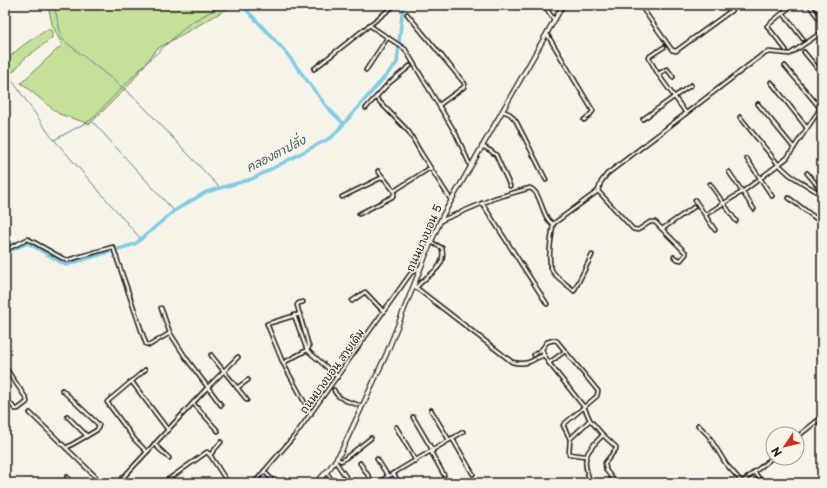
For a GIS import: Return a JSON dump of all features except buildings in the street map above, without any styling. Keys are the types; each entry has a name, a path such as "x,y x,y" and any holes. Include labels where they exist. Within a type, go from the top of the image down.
{"main road":[{"name":"ถนนบางบอน 5","path":"316,483 336,460 362,406 415,287 421,267 444,213 470,165 563,5"}],"street":[{"path":"314,69 395,5"},
{"path":"544,5 555,20"},
{"path":"640,5 666,46 676,51 680,50 739,5"},
{"path":"782,5 786,10"},
{"path":"786,50 767,26 792,5"},
{"path":"809,5 822,23"},
{"path":"783,13 803,39"},
{"path":"407,14 465,84 464,87 439,105"},
{"path":"369,25 405,49 456,134 470,165"},
{"path":"592,255 574,291 555,274 550,266 549,257 553,224 597,192 601,182 607,174 765,53 790,54 822,32"},
{"path":"547,33 593,111 584,120"},
{"path":"366,70 388,37"},
{"path":"666,46 649,58 658,74 686,113"},
{"path":"804,52 822,74"},
{"path":"366,108 388,84 410,66"},
{"path":"705,215 742,192 787,158 821,107 785,66"},
{"path":"658,74 667,69 673,77"},
{"path":"770,82 807,128"},
{"path":"643,119 691,85"},
{"path":"376,98 410,132 430,168 451,200"},
{"path":"758,104 794,148"},
{"path":"502,110 510,114 516,121 546,180"},
{"path":"740,117 778,164 790,176 822,195"},
{"path":"481,146 496,155 510,186"},
{"path":"822,155 820,156 822,158"},
{"path":"747,159 772,196"},
{"path":"360,214 392,197 394,195 394,191 430,168"},
{"path":"378,171 394,191"},
{"path":"729,172 754,209"},
{"path":"807,173 822,191"},
{"path":"342,197 383,177"},
{"path":"710,184 736,221"},
{"path":"440,221 503,195 533,189 549,221 553,224"},
{"path":"597,192 633,229 638,230 653,221 686,253 681,260 674,257"},
{"path":"789,198 822,223"},
{"path":"695,200 715,230"},
{"path":"482,203 548,304"},
{"path":"662,229 694,207"},
{"path":"5,250 28,239 68,260 114,250 146,344 150,345 170,333"},
{"path":"431,242 442,248 443,257 435,271 415,287 512,362 521,364 528,362 535,357 542,349 543,345 547,342 554,340 557,341 598,391 597,396 563,425 570,439 569,454 585,456"},
{"name":"ถนนบางบอน สายเดิม","path":"254,483 296,434 411,273 421,267"},
{"path":"352,302 365,292 384,312"},
{"path":"283,363 307,350 309,344 297,305 303,302"},
{"path":"160,308 170,333 186,358 221,405"},
{"path":"300,314 267,324 283,363 310,414"},
{"path":"294,315 307,350 338,377"},
{"path":"542,349 549,363 584,407 590,420 616,447 605,463 606,470 614,483"},
{"path":"549,363 565,351"},
{"path":"211,355 246,400"},
{"path":"535,357 544,355"},
{"path":"118,483 208,386 238,357"},
{"path":"5,367 26,398 27,402 18,409 14,410 5,397"},
{"path":"145,370 106,402 135,440 147,452"},
{"path":"237,388 248,380"},
{"path":"132,382 168,430"},
{"path":"62,390 99,425 97,430 66,448"},
{"path":"334,390 339,397 362,406"},
{"path":"193,403 207,420 211,421 218,431"},
{"path":"431,410 449,440"},
{"path":"30,413 98,479 98,483"},
{"path":"67,416 86,436"},
{"path":"413,417 444,475"},
{"path":"805,431 822,417"},
{"path":"570,439 590,420"},
{"path":"698,425 708,435 726,464 742,482 765,463"},
{"path":"396,427 416,460"},
{"path":"377,483 463,432"},
{"path":"591,483 586,470 585,456 603,434"},
{"path":"336,460 342,461 371,438"},
{"path":"452,438 473,474"},
{"path":"210,455 221,442"},
{"path":"154,444 169,458"},
{"path":"163,483 206,453 209,453 228,483"},
{"path":"378,458 388,476"},
{"path":"336,460 350,483"},
{"path":"360,463 373,483"},
{"path":"264,471 275,483"},
{"path":"326,472 334,483"},
{"path":"754,472 763,483"},
{"path":"393,473 399,483"},
{"path":"67,477 73,483"}],"green space":[{"path":"48,5 232,6 157,49 129,85 90,124 59,114 21,83 62,45 52,24"},
{"path":"48,29 52,31 52,38 24,59 13,72 7,69 7,63 13,54"}],"waterway":[{"path":"54,5 62,39 141,104 220,188"},
{"path":"54,140 91,120 143,66 190,23 223,5"},
{"path":"242,5 284,50 327,107 344,124"},
{"name":"คลองตาปลั่ง","path":"5,253 28,243 66,265 135,244 174,211 206,192 252,179 332,137 397,63 403,5"},
{"path":"5,70 50,135 141,239"},
{"path":"92,121 174,211"}]}
